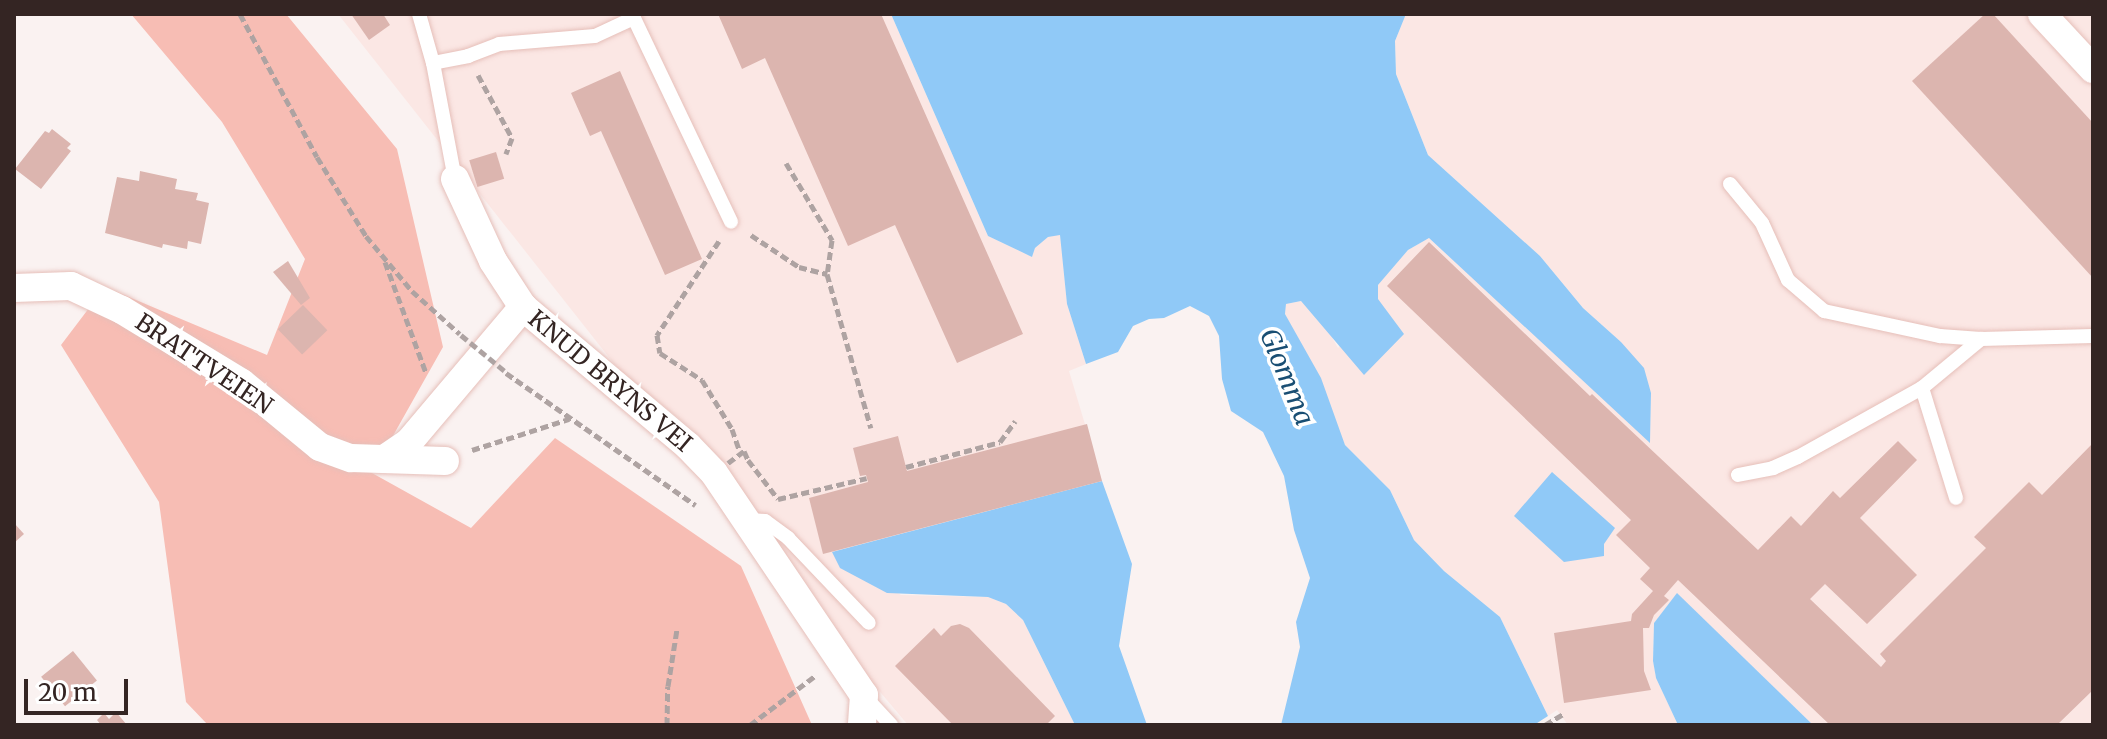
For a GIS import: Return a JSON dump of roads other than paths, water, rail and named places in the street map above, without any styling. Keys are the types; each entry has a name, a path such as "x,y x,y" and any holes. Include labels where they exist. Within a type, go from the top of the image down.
{"street":[{"path":"2042,14 2093,69"},
{"name":"KNUD BRYNS VEI","path":"455,179 493,261 523,307 688,446 714,473 748,520 767,555 838,661 864,695"},
{"name":"BRATTVEIEN","path":"14,288 71,286 122,310 242,383 320,447 351,458 445,461"},
{"path":"387,457 409,442 523,307"},
{"path":"862,725 864,695"}],"lane":[{"name":"KNUD BRYNS VEI","path":"419,14 433,63 455,179"},
{"path":"433,63 468,56 499,44 595,36 633,16 731,222"},
{"path":"1730,184 1762,223 1788,280 1811,304 1836,314 1940,336 1981,339 2093,336"},
{"path":"1738,475 1773,468 1798,457 1922,388 1981,339"},
{"path":"1922,388 1956,498"},
{"path":"748,520 765,521 788,538 869,623"},
{"path":"864,695 891,725"}],"water":[{"name":"Glomma","path":"891,14 1406,14 1395,41 1396,74 1428,155 1540,256 1583,308 1621,342 1644,368 1651,393 1650,443 1429,238 1408,250 1378,285 1378,299 1404,334 1364,375 1301,301 1286,304 1285,314 1321,378 1345,445 1390,490 1414,540 1444,571 1500,617 1548,716 1534,725 1281,725 1300,647 1296,622 1310,578 1294,530 1284,476 1263,432 1231,411 1222,379 1219,336 1209,316 1190,306 1164,318 1149,319 1133,326 1118,352 1086,364 1067,304 1060,235 1048,237 1035,248 1032,257 988,236"},
{"path":"1552,472 1615,528 1604,544 1604,556 1564,562 1514,516"},
{"path":"1102,481 1132,564 1119,646 1147,725 1075,725 1023,620 1006,604 988,597 887,593 840,568 832,552"},
{"path":"1677,593 1813,725 1678,725 1656,678 1653,661 1654,623"}]}
